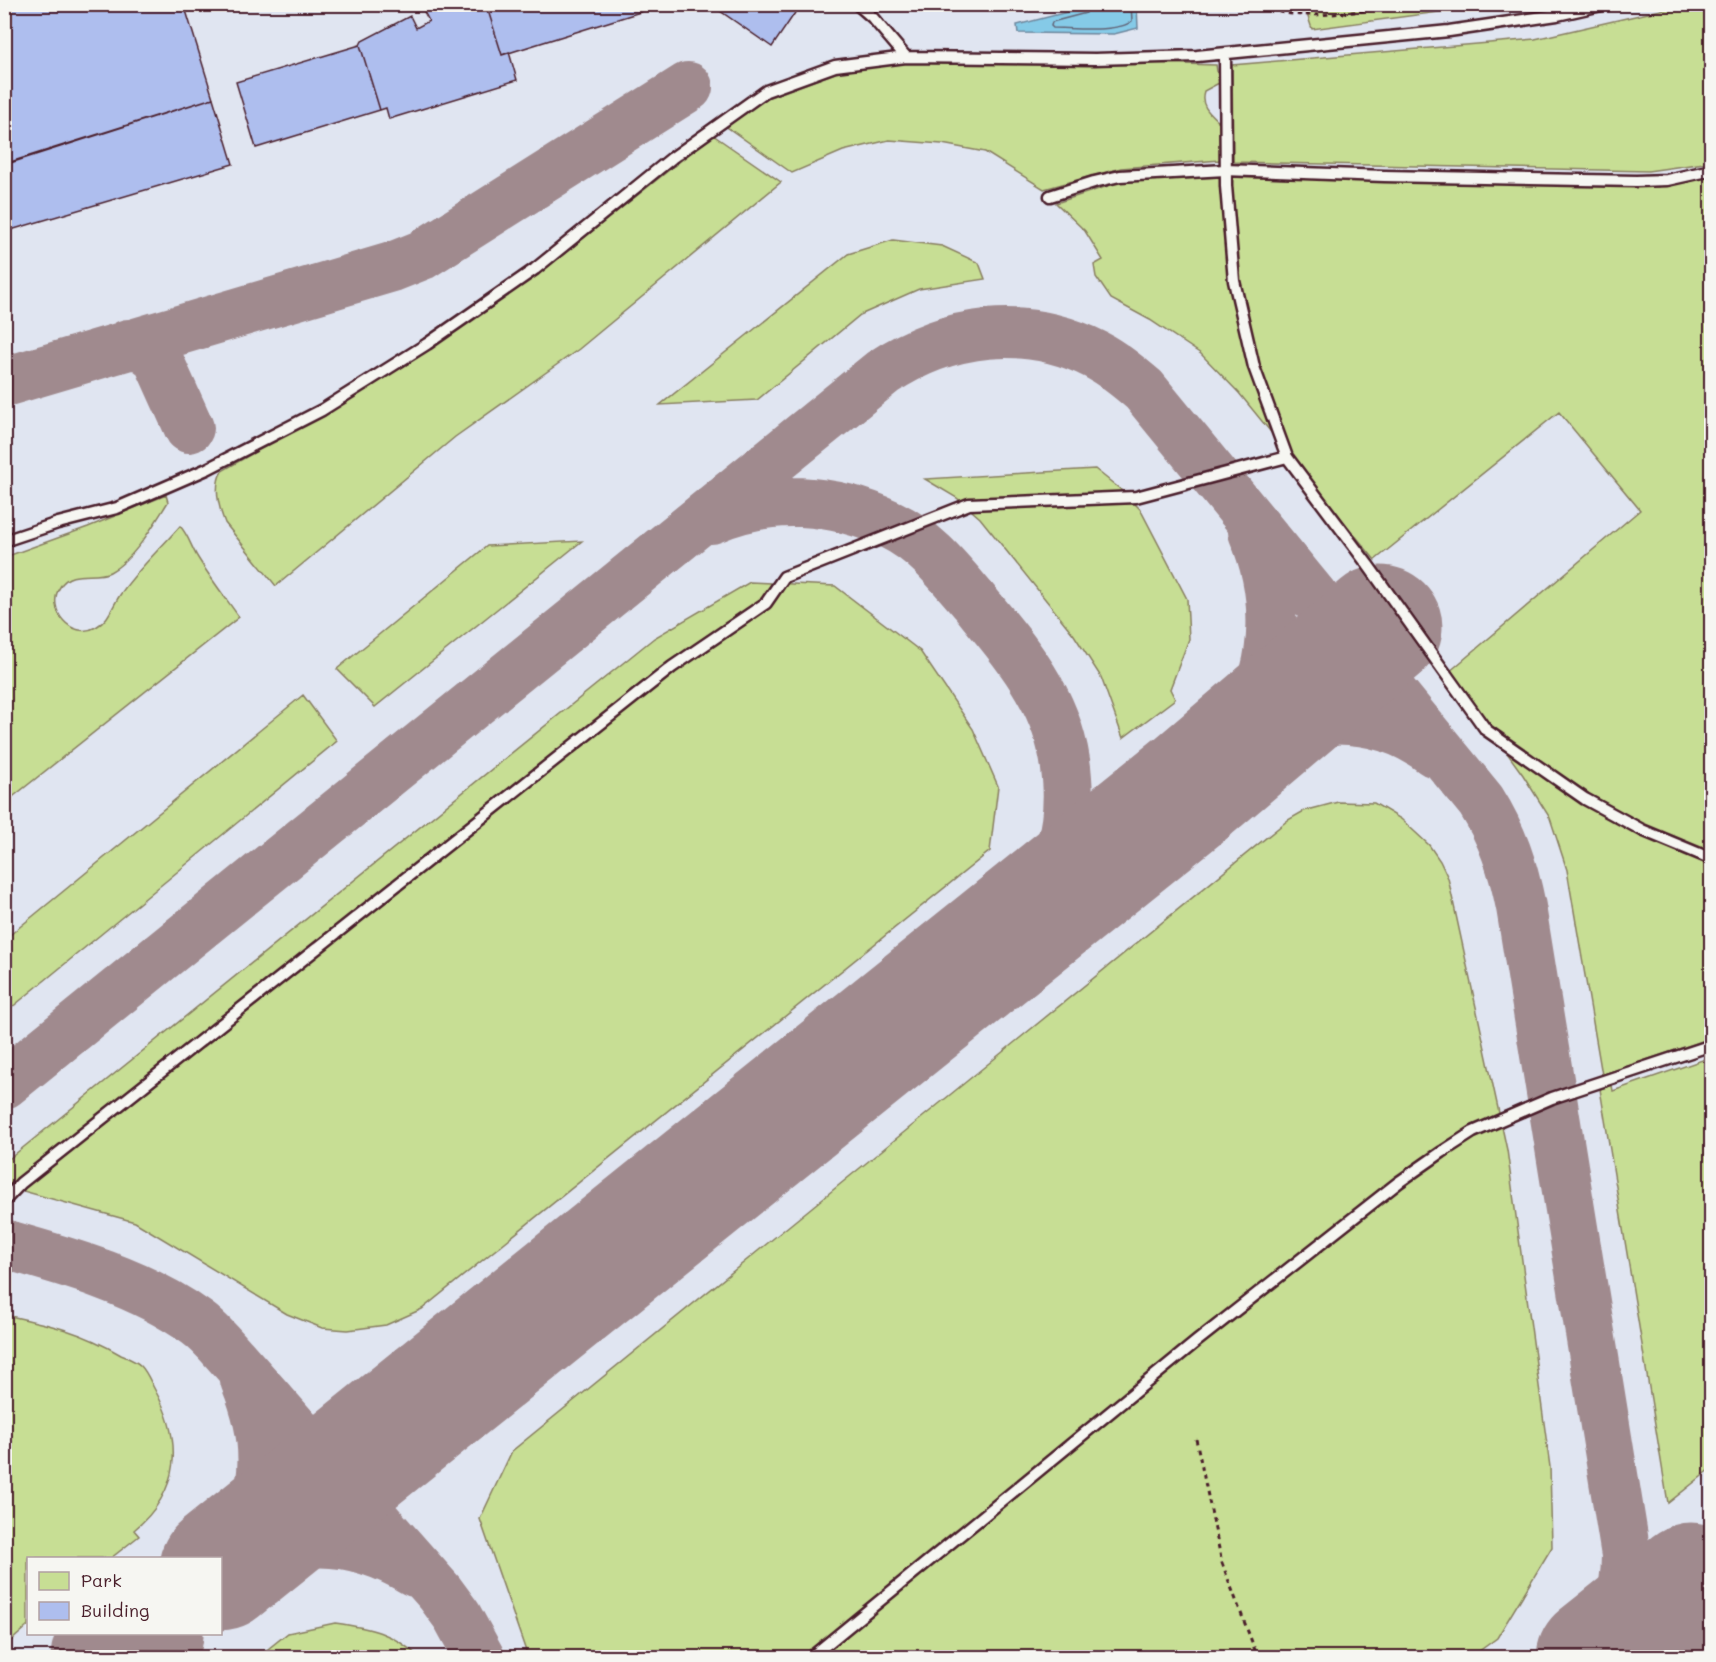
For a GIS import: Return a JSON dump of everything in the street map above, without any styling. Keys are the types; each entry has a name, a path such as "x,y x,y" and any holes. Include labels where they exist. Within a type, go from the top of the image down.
{"lane":[{"path":"857,4 872,17 906,57"},
{"path":"4,541 57,523 117,508 207,469 322,410 427,344 535,269 672,158 766,91 835,66 906,57 1095,59 1225,54 1449,31 1557,15 1606,4"},
{"path":"1225,54 1226,171 1229,231 1236,291 1257,375 1287,457 1486,730 1585,799 1642,830 1712,859"},
{"path":"1050,196 1120,176 1226,171 1636,181 1667,180 1712,170"},
{"path":"4,1201 21,1183 663,674 766,603 784,577 969,504 1136,497 1287,457"},
{"path":"810,1658 1207,1334 1399,1182 1433,1158 1473,1132 1552,1098 1712,1045"}],"path":[{"path":"1262,6 1275,12 1293,15 1390,9 1404,4"},
{"path":"1196,1439 1222,1563 1258,1658"}],"shaded area":[{"path":"1304,4 1312,29 1491,5 1711,5 1711,1657 5,1657 5,5"}],"green space":[{"path":"1304,4 1491,5 1312,29"},
{"path":"1683,5 1711,5 1711,162 1648,171 1233,162 1232,65 1535,39"},
{"path":"899,59 1051,60 1216,65 1219,83 1204,91 1203,102 1207,110 1222,125 1220,160 1121,168 1044,189 985,152 942,144 889,140 843,151 792,173 724,125 767,98 838,72"},
{"path":"713,135 781,182 579,349 455,437 276,586 225,523 217,490 222,471 407,364 536,276"},
{"path":"1219,177 1657,187 1711,177 1711,1038 1602,1075 1567,870 1550,818 1523,775 1449,672 1640,510 1559,412 1375,560 1239,393 1201,354 1150,320 1111,299 1096,277 1094,265 1103,260 1085,231 1056,203 1120,182"},
{"path":"893,240 942,246 979,263 985,279 919,289 860,315 757,400 660,405 848,254"},
{"path":"1095,469 1140,509 1187,599 1189,639 1170,689 1175,699 1123,738 1101,677 1074,635 980,518 957,498 925,479"},
{"path":"166,495 168,502 150,531 119,566 104,574 77,576 65,581 56,596 58,613 70,626 78,630 96,627 107,617 133,578 180,526 203,566 239,617 5,803 5,557 88,527"},
{"path":"582,541 375,707 337,669 487,546"},
{"path":"750,582 835,586 920,651 973,729 998,786 990,851 422,1309 386,1325 348,1330 322,1328 287,1314 135,1222 5,1186 4,1163 654,638"},
{"path":"303,695 337,741 5,1013 5,939"},
{"path":"1338,802 1374,803 1401,819 1429,845 1440,861 1448,878 1507,1150 1550,1467 1552,1547 1497,1638 1471,1657 528,1657 480,1519 512,1451 1288,820 1304,811"},
{"path":"1711,1057 1711,1469 1668,1503 1600,1089 1612,1085 1613,1091"},
{"path":"5,1315 78,1334 139,1364 147,1374 164,1409 173,1446 173,1464 169,1482 161,1499 150,1515 134,1530 139,1536 112,1557 27,1557 27,1627 5,1646"},
{"path":"335,1623 380,1632 399,1642 419,1657 258,1657 288,1633"}],"water":[{"path":"1094,5 1137,5 1138,28 1114,34 1018,33 1017,25"}],"building":[{"path":"4,4 184,4 213,98 4,164"},
{"path":"429,4 486,4 502,55 509,52 517,80 389,119 386,108 380,110 360,45 362,41 410,16 416,28 429,21 422,8"},
{"path":"486,4 666,4 502,55"},
{"path":"710,4 801,4 772,47"},
{"path":"360,45 380,110 256,148 236,82"},
{"path":"213,98 233,164 4,232 4,165"}],"taxiway":[{"path":"4,382 392,267 422,255 688,87"},
{"path":"4,1084 883,372 908,357 961,338 1015,333 1042,336 1069,344 1096,355 1121,371 1144,390 1481,801 1501,839 1511,865 1521,907 1626,1555 1624,1584 1618,1610 1606,1635 1589,1658"},
{"path":"128,344 144,347 157,357 189,428"},
{"path":"711,519 756,505 802,502 847,509 891,525 915,540 946,569 1007,641 1036,682 1057,727 1063,751 1068,795 1063,838 1055,863 1038,893 1016,921 979,959"},
{"path":"1194,786 1247,718 1265,673 1270,650 1271,602 1267,578 1253,532"},
{"path":"1223,761 1246,744 1272,732 1299,724 1327,720 1355,721 1383,726 1409,737 1434,752"},
{"path":"4,1244 79,1266 129,1285 176,1309 207,1331 440,1593 457,1616 480,1658"},
{"path":"222,1563 237,1544 249,1522 262,1476 260,1429 245,1380"},
{"path":"222,1573 270,1551 294,1545 318,1543 341,1544 365,1549 415,1572"}],"runway":[{"path":"222,1567 1194,786 1381,627"},
{"path":"1598,1658 1691,1584"},
{"path":"112,1658 141,1635"}]}
